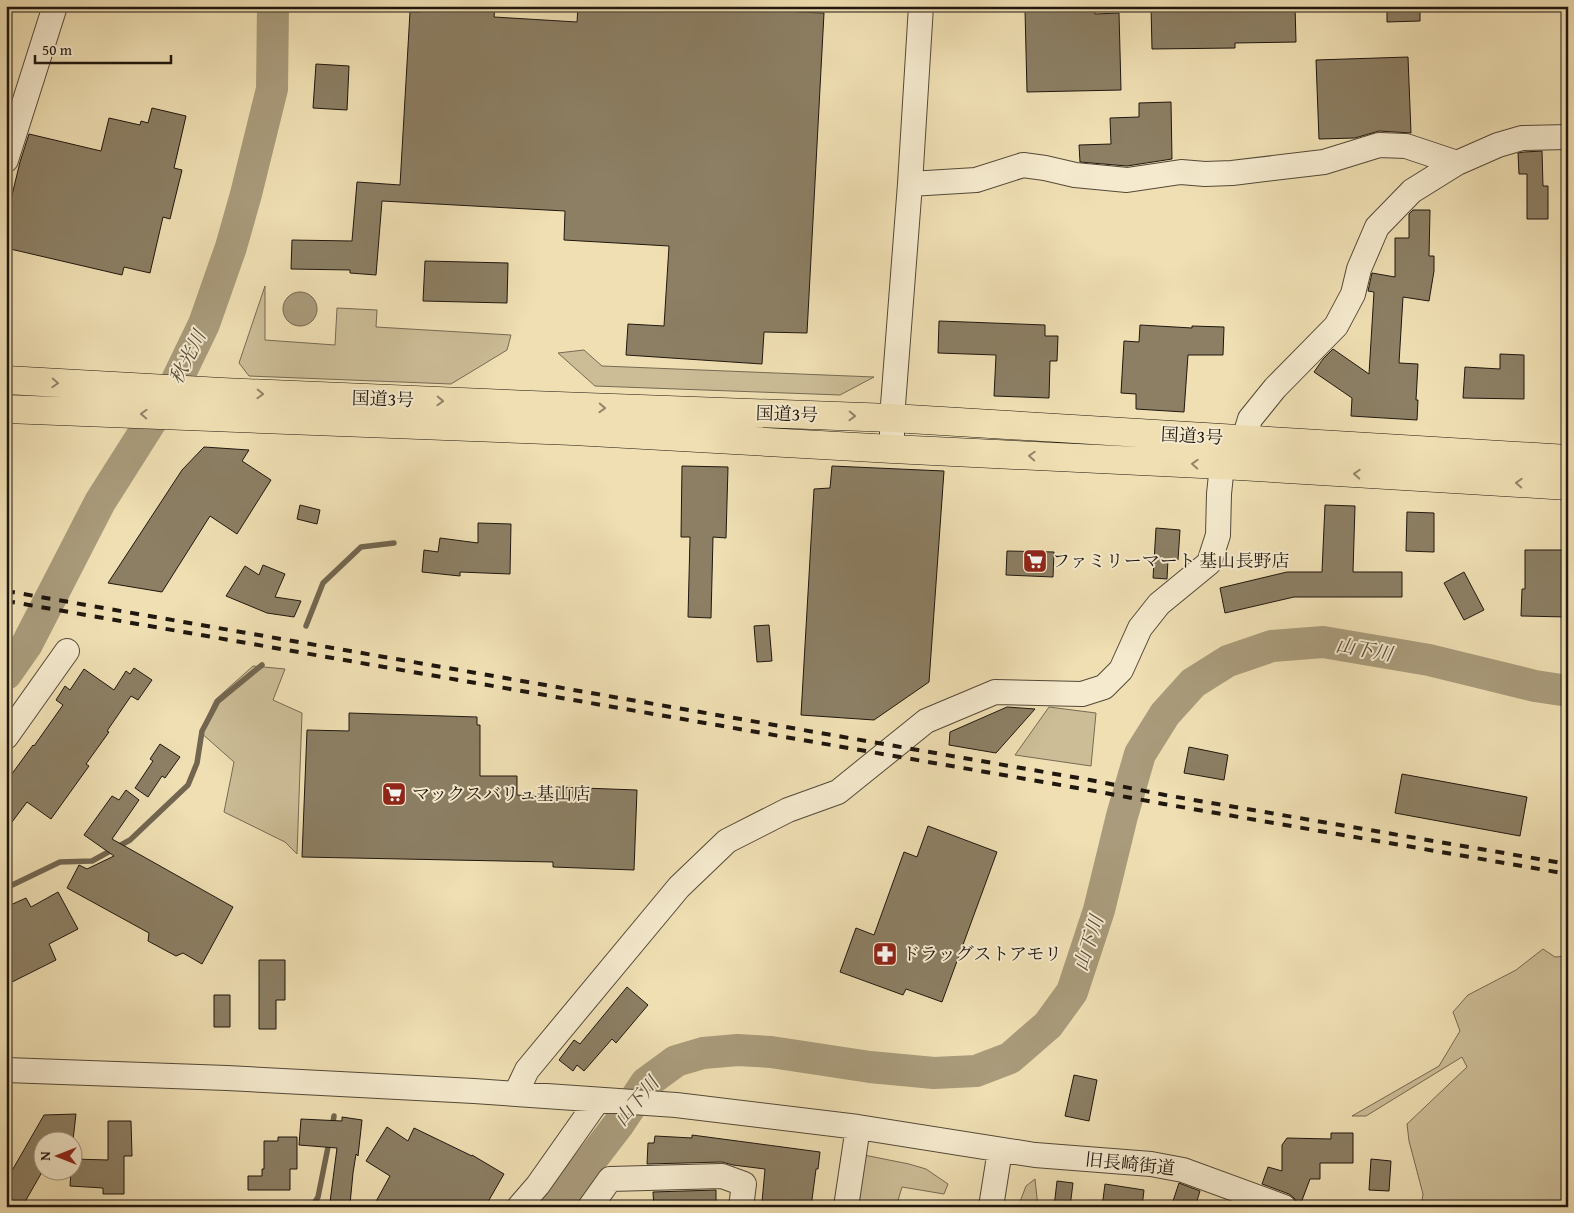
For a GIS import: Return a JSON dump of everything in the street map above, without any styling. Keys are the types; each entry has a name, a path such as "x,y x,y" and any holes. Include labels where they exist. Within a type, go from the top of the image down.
{"highway":[{"name":"国道3号","path":"6,380 211,392 892,418 1568,459"},
{"name":"国道3号","path":"6,409 573,431 1222,465 1568,486"}],"street":[{"path":"6,160 54,6"},
{"path":"892,449 892,418 910,184 920,6"},
{"path":"516,1093 526,1070 679,887 727,841 788,810 838,792 926,720 995,692 1082,694 1104,687 1121,670 1140,628 1158,604 1209,563 1218,535 1222,465 1244,439 1250,419 1275,388 1336,326 1353,294 1359,269 1378,227 1412,191 1457,163 1498,145 1522,138 1568,137"},
{"path":"910,184 976,180 1024,165 1075,175 1127,180 1181,172 1205,174 1232,173 1324,162 1379,146 1406,146 1457,163"},
{"path":"6,737 67,651"},
{"name":"旧長崎街道","path":"6,1070 227,1078 516,1093 676,1105 858,1127 1035,1155 1151,1164 1183,1170 1250,1201 1284,1207"},
{"path":"519,1207 604,1100"},
{"path":"846,1207 858,1127"},
{"path":"991,1207 1000,1150"},
{"path":"590,1207 610,1179 722,1176 744,1184 741,1207"}],"shaded area":[{"path":"265,286 265,340 335,345 337,308 377,310 376,327 511,335 507,350 451,384 249,376 239,363"},
{"path":"300,292 312,297 317,309 312,321 300,326 288,321 283,309 288,297"},
{"path":"584,350 602,366 874,377 840,395 595,386 558,353"},
{"path":"253,666 285,669 273,700 302,713 297,854 285,842 224,812 234,762 200,732 215,700"},
{"path":"1049,707 1096,713 1091,766 1015,755"},
{"path":"1543,949 1555,957 1568,956 1568,1207 1421,1207 1423,1194 1409,1141 1407,1124 1467,1067 1462,1057 1366,1116 1352,1116 1439,1066 1460,1031 1453,1012 1468,995 1516,970"},
{"path":"864,1155 926,1169 948,1184 944,1194 902,1187 896,1207 857,1207"},
{"path":"1035,1179 1038,1207 1018,1207 1026,1186"}],"building":[{"path":"422,6 495,6 494,17 577,22 578,6 797,6 797,12 824,13 807,333 764,332 762,364 626,355 628,324 664,326 669,246 564,240 565,211 382,201 376,275 350,273 350,270 291,269 292,240 352,241 357,182 400,185 410,12 421,12"},
{"path":"1034,6 1094,6 1095,14 1119,13 1121,90 1027,92 1025,10 1034,10"},
{"path":"1151,6 1295,6 1296,42 1235,43 1235,48 1152,49"},
{"path":"1387,6 1420,6 1420,21 1387,22"},
{"path":"1408,57 1411,133 1379,131 1355,138 1319,139 1316,60"},
{"path":"316,64 349,66 347,110 313,108"},
{"path":"1171,102 1172,159 1127,166 1080,162 1079,145 1111,144 1110,118 1139,117 1139,103"},
{"path":"152,108 186,116 174,168 182,170 170,219 163,217 150,273 124,267 122,275 6,248 6,220 29,134 101,151 109,118 140,125 141,121 148,123"},
{"path":"1542,151 1543,186 1548,186 1548,219 1527,219 1527,174 1519,174 1518,153"},
{"path":"1413,210 1430,210 1429,256 1434,256 1434,271 1429,301 1403,297 1399,363 1418,364 1417,420 1351,416 1352,398 1314,372 1333,349 1369,374 1374,292 1368,291 1372,273 1395,277 1395,238 1409,238 1409,214"},
{"path":"425,261 508,263 507,303 423,301"},
{"path":"939,321 1045,325 1045,336 1058,336 1057,361 1050,361 1049,398 994,396 996,355 938,353"},
{"path":"1140,325 1192,328 1192,326 1224,327 1223,355 1188,355 1184,412 1136,409 1136,394 1121,393 1124,341 1139,342"},
{"path":"1500,354 1524,355 1524,399 1463,398 1465,367 1500,369"},
{"path":"204,447 249,450 242,461 271,480 237,534 210,516 162,592 108,583 182,470"},
{"path":"682,466 728,467 726,538 713,537 711,618 688,617 690,537 681,537"},
{"path":"832,466 944,471 929,682 874,720 801,715 814,489 830,488"},
{"path":"300,505 320,510 317,524 297,519"},
{"path":"1325,505 1355,506 1353,572 1402,572 1402,597 1294,597 1225,613 1220,588 1287,572 1322,572"},
{"path":"1407,512 1434,513 1434,552 1406,551"},
{"path":"478,523 511,524 510,574 460,572 460,576 422,572 424,550 438,552 440,538 478,543"},
{"path":"1156,528 1180,530 1178,560 1168,560 1167,579 1153,578"},
{"path":"1525,550 1568,550 1568,617 1521,616 1522,589 1525,589"},
{"path":"1007,551 1054,552 1053,577 1006,575"},
{"path":"263,565 285,574 275,597 301,601 294,617 267,613 226,596 245,566 259,575"},
{"path":"1464,572 1484,610 1464,620 1444,583"},
{"path":"769,625 772,661 757,662 754,626"},
{"path":"134,668 152,680 138,700 131,696 107,731 109,732 86,764 89,766 51,819 27,802 6,830 6,782 63,705 56,700 65,686 70,690 84,669 114,690 126,671 130,674"},
{"path":"1007,707 1035,709 996,753 949,745 950,732"},
{"path":"349,713 477,717 477,725 480,725 480,776 517,776 517,795 556,798 556,787 637,790 634,870 553,867 553,862 302,857 307,730 349,731"},
{"path":"160,744 180,757 165,778 162,776 148,797 135,788 153,761 150,759"},
{"path":"1189,747 1228,755 1224,780 1184,773"},
{"path":"1402,774 1527,797 1520,836 1395,813"},
{"path":"126,790 139,800 112,839 233,907 202,964 183,953 176,956 148,941 149,933 67,888 79,865 87,869 114,856 84,835 112,796 119,800"},
{"path":"928,826 997,852 942,1002 906,989 903,995 840,972 856,928 874,935 904,852 917,857"},
{"path":"58,892 78,929 49,944 56,960 6,985 6,907 26,898 31,907"},
{"path":"259,960 285,960 285,1000 276,1000 276,1029 259,1029"},
{"path":"627,987 648,1005 616,1043 612,1039 584,1071 577,1065 573,1071 559,1060 574,1040 580,1044"},
{"path":"214,995 230,995 230,1027 214,1027"},
{"path":"1074,1075 1097,1080 1089,1121 1065,1116"},
{"path":"76,1114 74,1130 35,1130 44,1115"},
{"path":"342,1117 362,1120 350,1204 330,1202 337,1148 299,1145 301,1119 342,1121"},
{"path":"108,1121 131,1121 132,1156 124,1156 124,1194 103,1194 103,1188 70,1186 70,1180 82,1180 82,1159 108,1160"},
{"path":"387,1127 408,1141 414,1128 472,1155 504,1174 485,1207 373,1207 390,1176 366,1161"},
{"path":"1331,1133 1353,1133 1353,1163 1320,1163 1320,1179 1310,1179 1301,1203 1289,1194 1262,1184 1268,1167 1282,1171 1282,1145 1287,1138 1331,1139"},
{"path":"692,1135 820,1152 811,1207 794,1207 794,1205 762,1202 765,1169 722,1162 647,1164 648,1143 654,1143 655,1136 692,1138"},
{"path":"32,1136 32,1180 37,1180 22,1207 6,1207 6,1181"},
{"path":"278,1137 297,1137 297,1169 290,1169 290,1190 248,1190 248,1176 262,1176 262,1169 264,1169 264,1141 278,1141"},
{"path":"1371,1159 1391,1161 1389,1191 1369,1190"},
{"path":"1057,1181 1073,1183 1070,1207 1054,1207"},
{"path":"1179,1183 1200,1191 1195,1207 1171,1207"},
{"path":"1105,1184 1144,1190 1142,1207 1102,1207"},
{"path":"716,1190 716,1207 654,1207 653,1192"}],"waterway":[{"name":"秋光川","path":"6,674 27,644 100,502 176,382 204,324 231,247 272,89 273,6"},
{"path":"306,626 323,583 361,547 394,543"},
{"name":"山下川","path":"555,1207 618,1125 646,1083 676,1061 703,1053 738,1050 771,1052 870,1067 934,1073 976,1071 1010,1058 1048,1025 1072,992 1099,910 1122,816 1140,754 1165,714 1193,683 1228,661 1272,646 1323,642 1429,660 1535,686 1568,691"},
{"path":"6,888 60,862 92,861 130,840 188,785 197,763 202,731 218,701 262,665"},
{"path":"332,1128 334,1116"},
{"path":"312,1207 318,1197 329,1142"}],"railway":[{"path":"6,591 1568,864"},
{"path":"6,601 1568,874"}],"place":[{"name":"ファミリーマート 基山長野店","path":"1035,561"},
{"name":"マックスバリュ基山店","path":"394,794"},
{"name":"ドラッグストアモリ","path":"885,954"}]}
